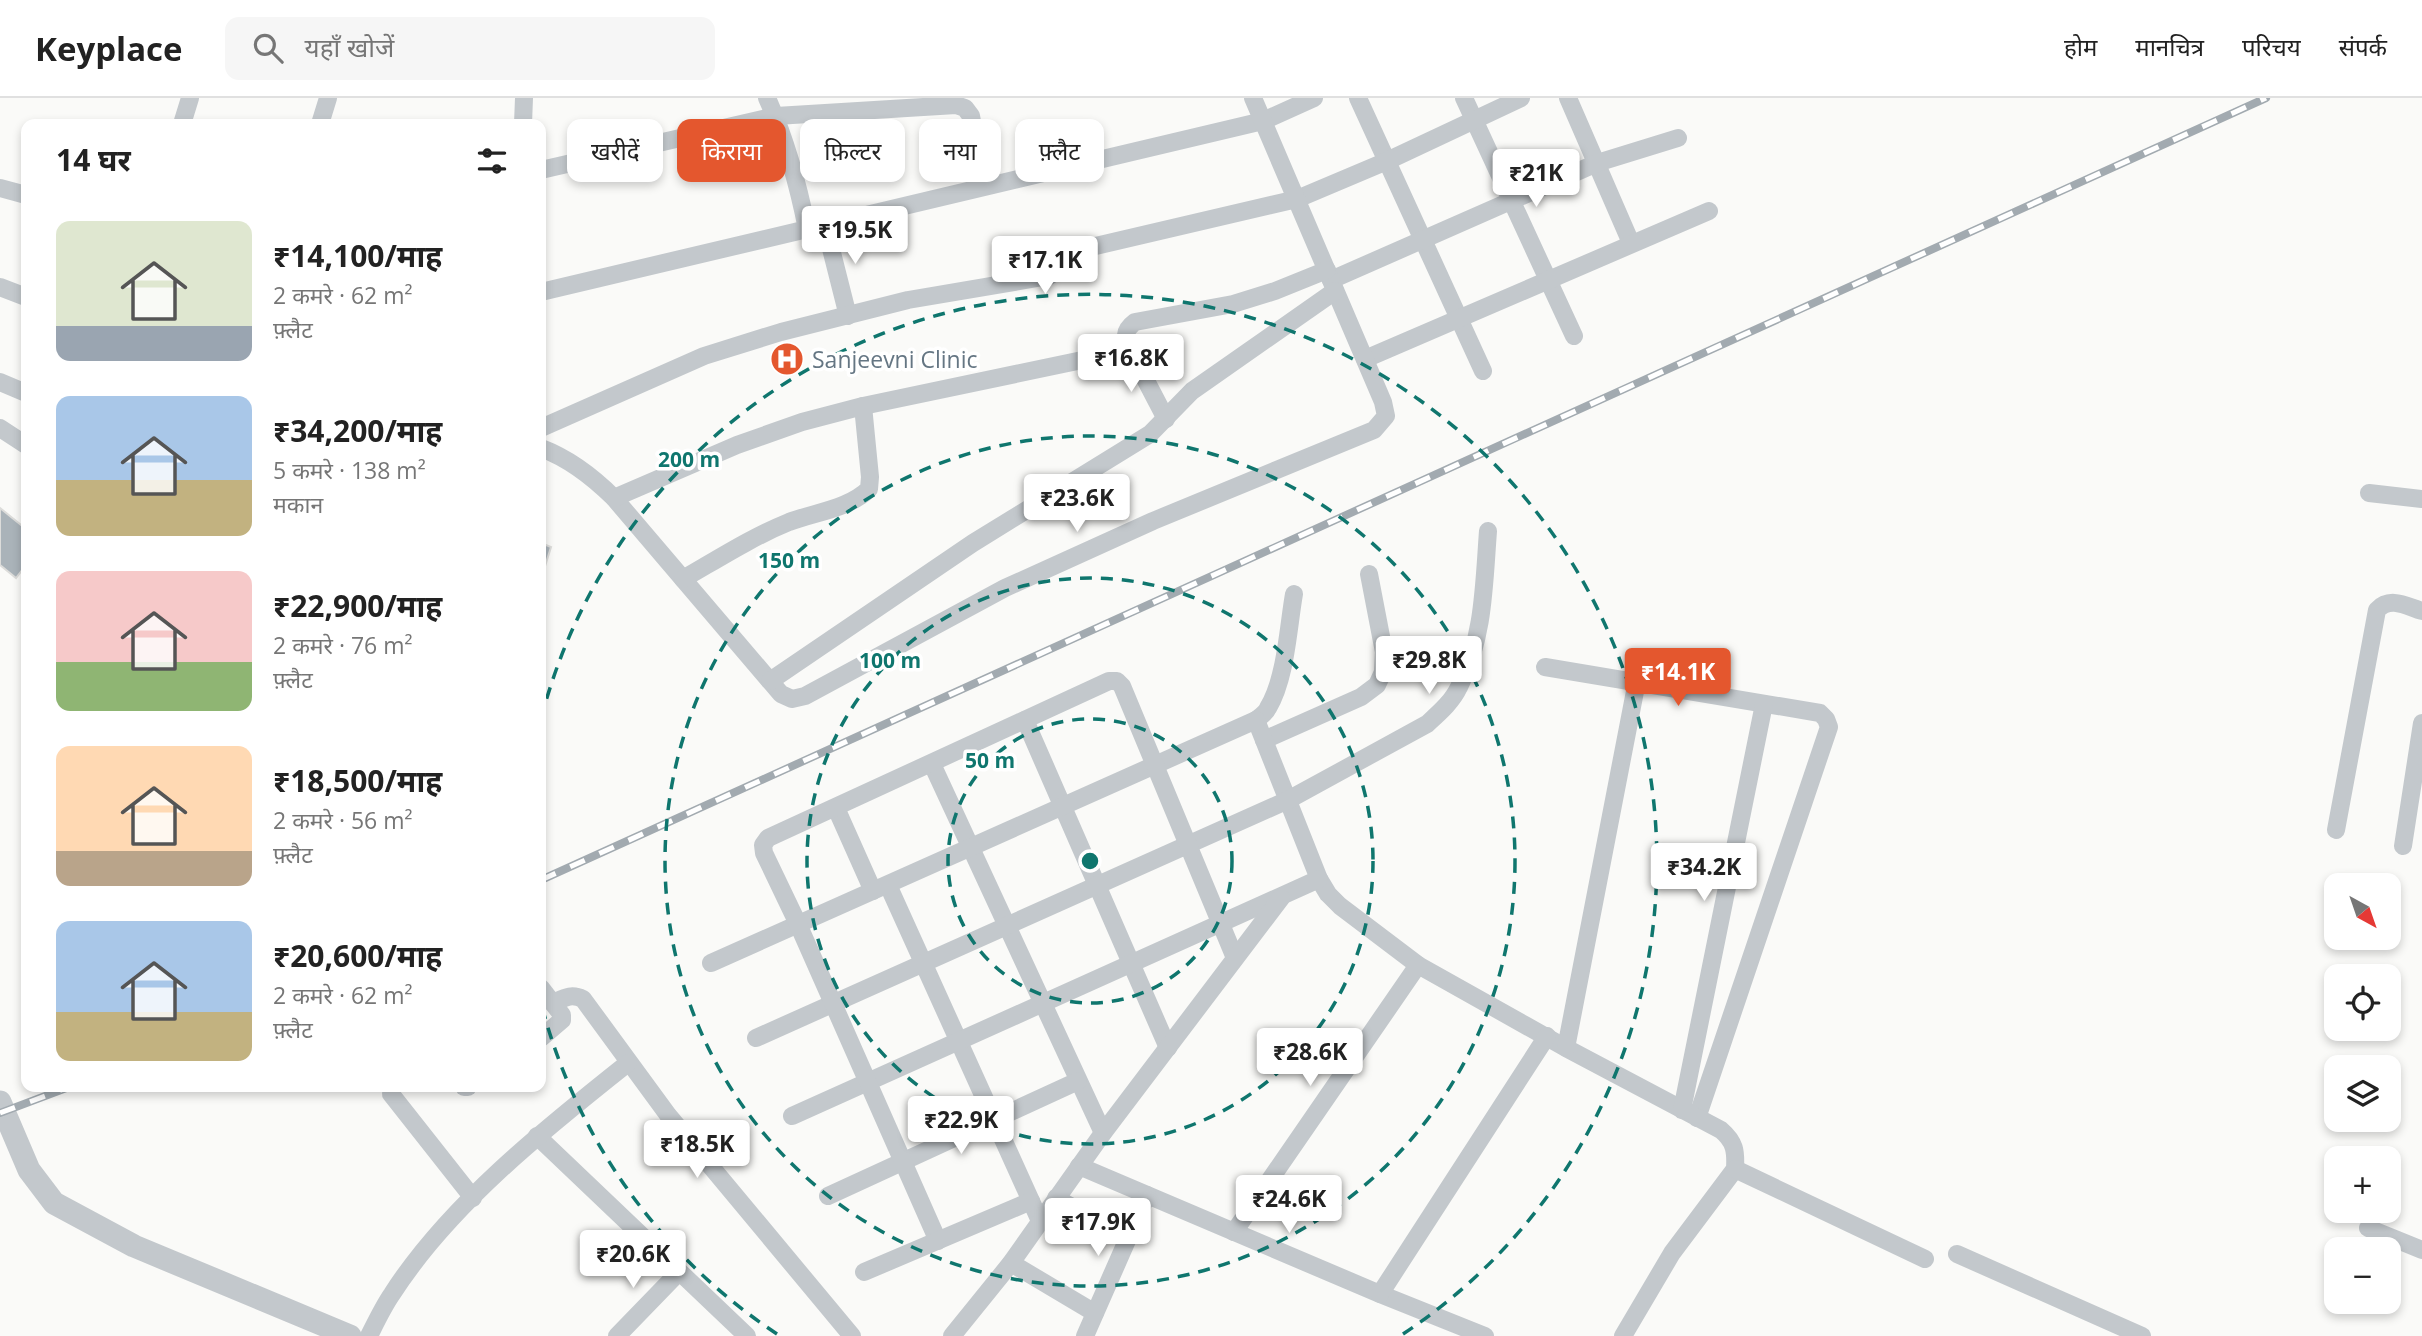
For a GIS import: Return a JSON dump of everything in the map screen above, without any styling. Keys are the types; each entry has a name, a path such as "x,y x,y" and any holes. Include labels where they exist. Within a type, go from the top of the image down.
{"street":[{"path":"184,119 190,98"},
{"path":"322,119 328,98"},
{"path":"523,119 524,98"},
{"path":"767,98 776,116 793,168 807,229"},
{"path":"546,450 590,474 614,498 781,694 792,699 805,696 1005,588 1153,521 1374,430 1386,416 1383,402 1254,98"},
{"path":"546,291 1263,121 1314,98"},
{"path":"1358,98 1483,371"},
{"path":"1464,98 1574,336"},
{"path":"546,426 705,356 781,332 908,300 1049,276 1087,248 1297,199 1387,161 1521,98"},
{"path":"1569,98 1631,243"},
{"path":"546,169 776,116 956,105 965,108 971,116 984,186"},
{"path":"1166,419 1125,336 1128,327 1135,322 1233,304 1275,291 1331,280 1597,163 1678,138"},
{"path":"0,188 21,194"},
{"path":"1365,359 1709,211"},
{"path":"825,225 848,316"},
{"path":"770,681 973,543 1150,434 1192,391 1331,280"},
{"path":"0,287 21,295"},
{"path":"614,498 737,445 802,422 863,406 1130,350"},
{"path":"0,382 21,391"},
{"path":"683,579 741,545 789,523 858,500 864,495 869,489 870,477 863,406"},
{"path":"0,428 21,441"},
{"path":"2369,493 2422,499"},
{"path":"756,1038 1288,800 1427,724 1445,708 1459,688 1473,654 1482,609 1488,531"},
{"path":"1264,740 1361,697 1377,685 1383,672 1384,652 1369,574"},
{"path":"711,963 1256,719 1267,711 1282,668 1294,594"},
{"path":"2336,830 2377,610 2391,601 2422,611"},
{"path":"1545,667 1819,713 1826,719 1829,727 1690,1114"},
{"path":"938,1241 799,925 764,853 763,845 768,838 1109,681 1117,681 1122,686 1235,958"},
{"path":"1566,1048 1636,681"},
{"path":"1690,1114 1764,704"},
{"path":"1256,719 1319,879 1328,894 1340,906 1418,965 1566,1048 1721,1130 1733,1141 1735,1169 1672,1253 1623,1336"},
{"path":"1026,720 1168,1048"},
{"path":"2403,846 2422,723"},
{"path":"932,764 1102,1133"},
{"path":"836,808 923,963 1040,1221"},
{"path":"792,1116 1319,879"},
{"path":"952,1336 1012,1264 1102,1133 1283,895"},
{"path":"1234,1232 1418,965"},
{"path":"546,994 562,1015 562,1020 546,1034"},
{"path":"553,1003 569,995 583,999 628,1063 701,1156 852,1336"},
{"path":"1380,1294 1547,1036"},
{"path":"369,1336 391,1294 428,1244 537,1136 628,1063"},
{"path":"828,1196 1078,1081"},
{"path":"391,1094 473,1198"},
{"path":"0,1102 29,1170 54,1203 134,1246 350,1336"},
{"path":"537,1136 747,1336"},
{"path":"1079,1167 1485,1336"},
{"path":"1735,1169 1925,1259"},
{"path":"1085,1336 1147,1195"},
{"path":"1056,1198 1128,1238"},
{"path":"864,1272 1031,1201"},
{"path":"2368,1228 2422,1250"},
{"path":"1957,1254 2142,1336"},
{"path":"1012,1264 1095,1313"},
{"path":"617,1336 679,1272"}],"building":[{"path":"0,508 21,525 21,572 16,578 0,565"},
{"path":"546,545 551,547 546,563"}],"railway":[{"path":"546,878 2266,98"},
{"path":"0,1113 56,1092"}],"place":[{"name":"Sanjeevni Clinic","path":"787,359"}]}
